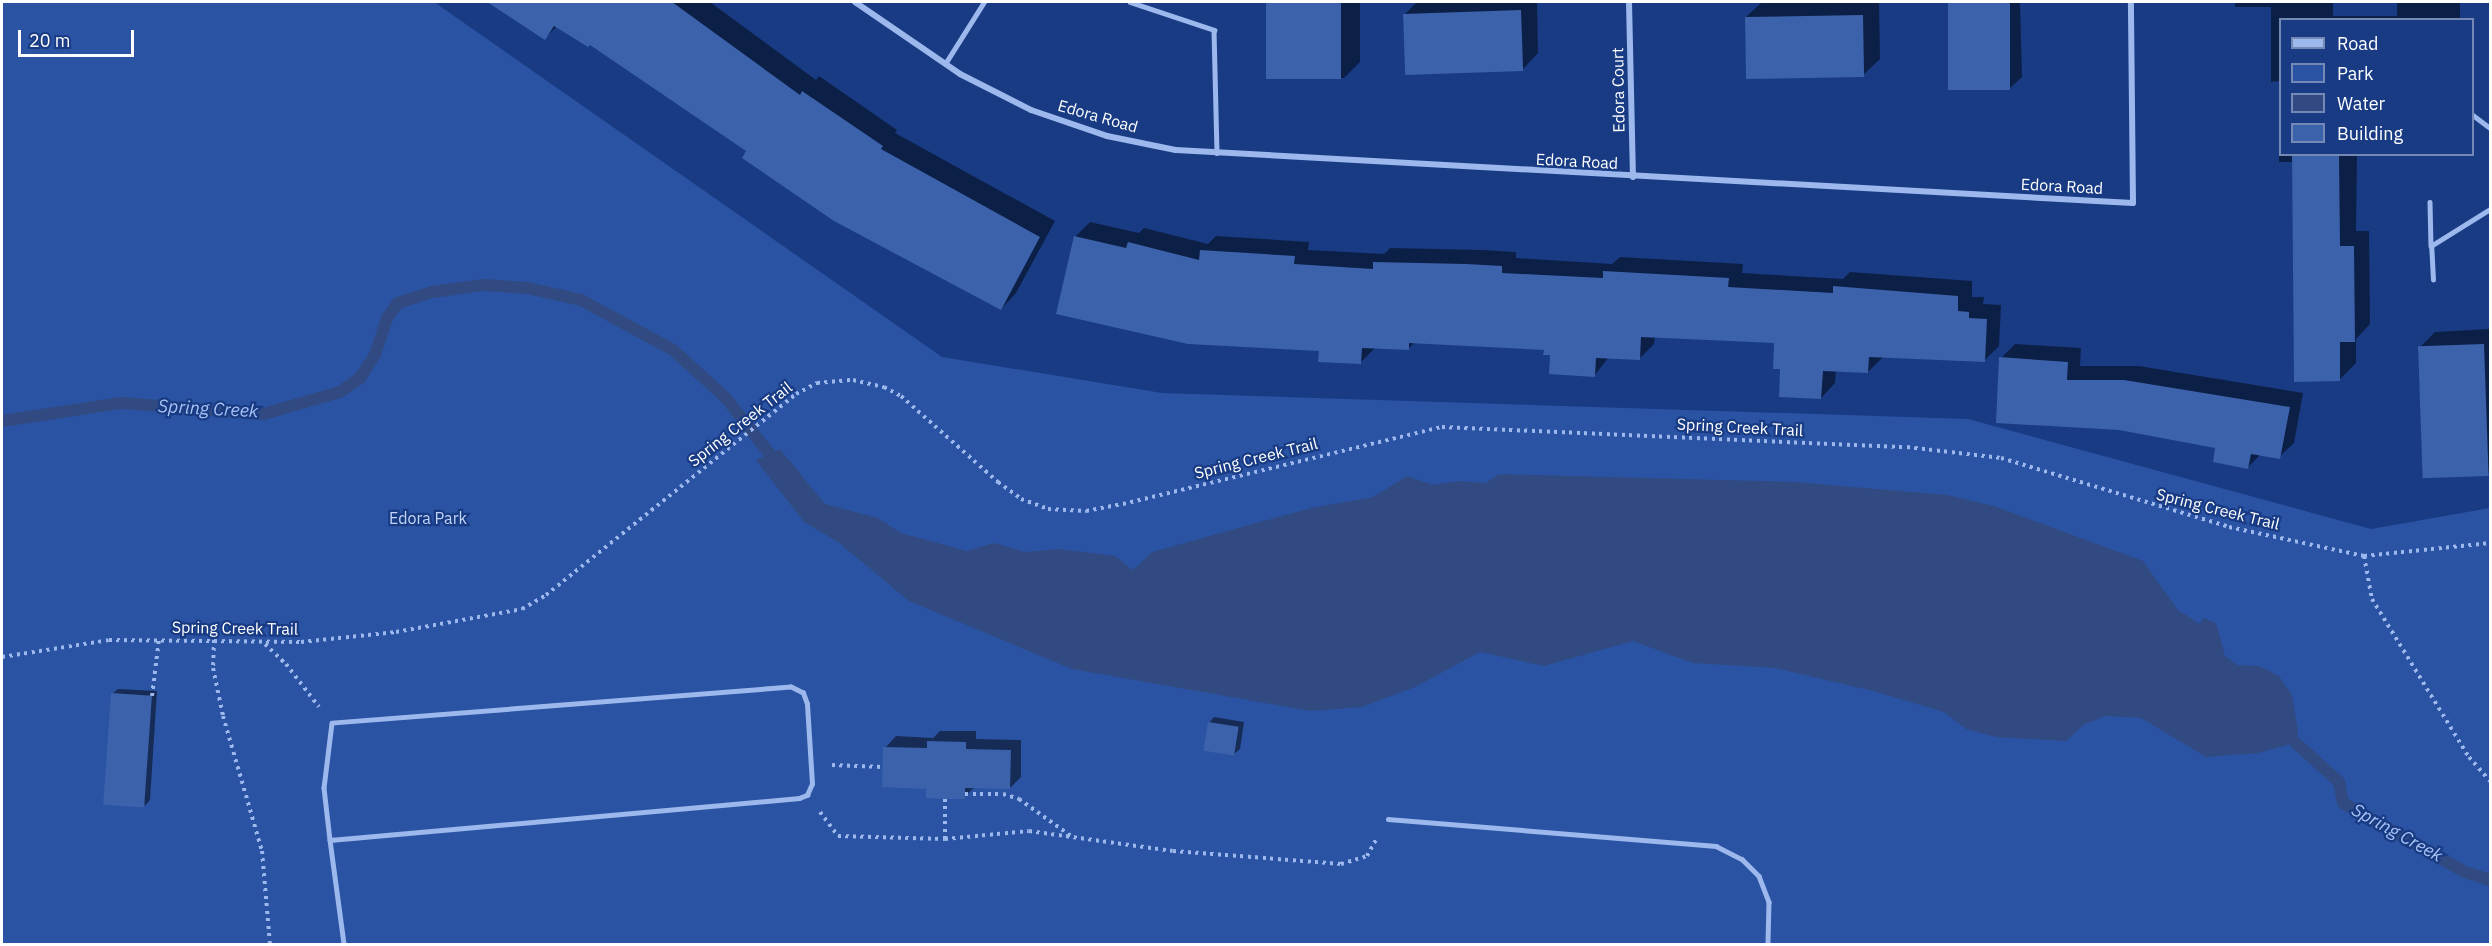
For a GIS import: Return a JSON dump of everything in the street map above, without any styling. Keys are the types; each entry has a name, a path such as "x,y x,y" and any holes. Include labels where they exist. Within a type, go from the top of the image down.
{"street":[{"name":"Edora Road","path":"855,2 945,64 1031,110 1107,136 1176,150 2133,203 2131,2"},
{"name":"Edora Court","path":"1629,2 1633,177"}],"lane":[{"path":"945,64 984,2"},
{"path":"1130,2 1214,30 1217,153"},
{"path":"2474,116 2490,128"},
{"path":"2430,202 2433,280"},
{"path":"2431,246 2490,209"},
{"path":"330,840 807,795 812,784 807,704 803,693 791,687 332,723 324,788 330,840 344,945"},
{"path":"1388,819 1716,846 1742,859 1759,876 1769,902 1768,945"}],"path":[{"name":"Spring Creek Trail","path":"2,657 73,643 159,639 264,644 396,632 496,616 522,609 546,595 773,412 817,383 853,380 884,387 922,412 998,482 1021,499 1048,509 1086,511 1123,504 1414,431 1471,426 1969,451 2032,467 2229,527 2364,556 2490,543"},
{"path":"2364,556 2372,598 2469,757 2490,781"},
{"path":"152,696 159,639"},
{"path":"214,640 213,668 223,716 262,851 270,945"},
{"path":"264,644 286,664 332,723"},
{"path":"810,764 883,768"},
{"path":"965,794 1003,794 1019,800 1071,836"},
{"path":"807,795 838,836 945,838 1029,831 1173,851 1341,864 1367,856 1388,819"},
{"path":"945,799 945,838"}],"green space":[{"name":"Edora Park","path":"2,2 434,2 942,357 1162,393 1968,419 2371,529 2490,508 2490,944 2,944"}],"water":[{"path":"780,449 825,504 878,518 901,533 967,551 994,543 1025,552 1059,549 1115,556 1133,570 1152,552 1311,508 1373,497 1407,476 1433,485 1459,481 1486,483 1499,474 1795,482 1947,495 1994,506 2143,561 2178,610 2200,624 2203,618 2216,623 2225,656 2237,665 2259,666 2279,676 2292,695 2298,731 2296,743 2258,753 2206,757 2141,718 2106,716 2085,724 2066,741 1996,737 1966,729 1944,712 1873,691 1775,668 1693,663 1633,641 1544,666 1480,652 1415,687 1362,707 1311,711 1072,669 909,601 838,542 804,522 756,460"}],"building":[{"path":"487,2 672,2 800,95 802,91 883,146 881,149 1040,237 1001,310 834,221 742,158 746,151 590,45 588,47 554,26 545,40"},
{"path":"1266,2 1341,2 1341,79 1266,79"},
{"path":"1948,2 2010,2 2010,90 1948,90"},
{"path":"1521,10 1523,71 1405,75 1403,14"},
{"path":"1863,15 1864,77 1746,79 1745,17"},
{"path":"2292,156 2339,156 2340,246 2354,246 2355,342 2340,342 2340,381 2294,382"},
{"path":"1074,236 1126,248 1128,242 1199,260 1200,250 1295,256 1294,264 1373,269 1373,262 1466,264 1502,266 1502,273 1603,278 1603,271 1729,278 1728,287 1833,293 1833,286 1958,296 1958,311 1969,312 1969,318 1987,319 1985,362 1869,357 1868,373 1823,371 1821,399 1779,397 1780,369 1773,369 1774,343 1641,337 1640,360 1596,358 1595,377 1549,374 1550,355 1543,355 1544,350 1409,343 1409,350 1362,348 1361,364 1318,362 1319,351 1188,344 1056,314"},
{"path":"2484,344 2489,476 2423,478 2418,346"},
{"path":"1999,357 2068,362 2067,380 2124,380 2290,407 2280,459 2251,454 2248,469 2213,462 2215,448 2119,430 1996,423"},
{"path":"111,693 152,696 144,808 103,805"},
{"path":"1208,722 1239,727 1234,755 1203,751"},
{"path":"927,741 966,742 966,749 1011,750 1010,789 965,788 965,799 945,799 926,798 926,789 882,787 883,747 927,748"}],"waterway":[{"name":"Spring Creek","path":"2,421 121,403 264,414 340,392 360,378 375,355 387,318 398,303 432,292 484,285 527,288 581,300 673,350 726,398 769,453"},
{"name":"Spring Creek","path":"2296,743 2339,782 2343,803 2465,872 2490,880"}]}
